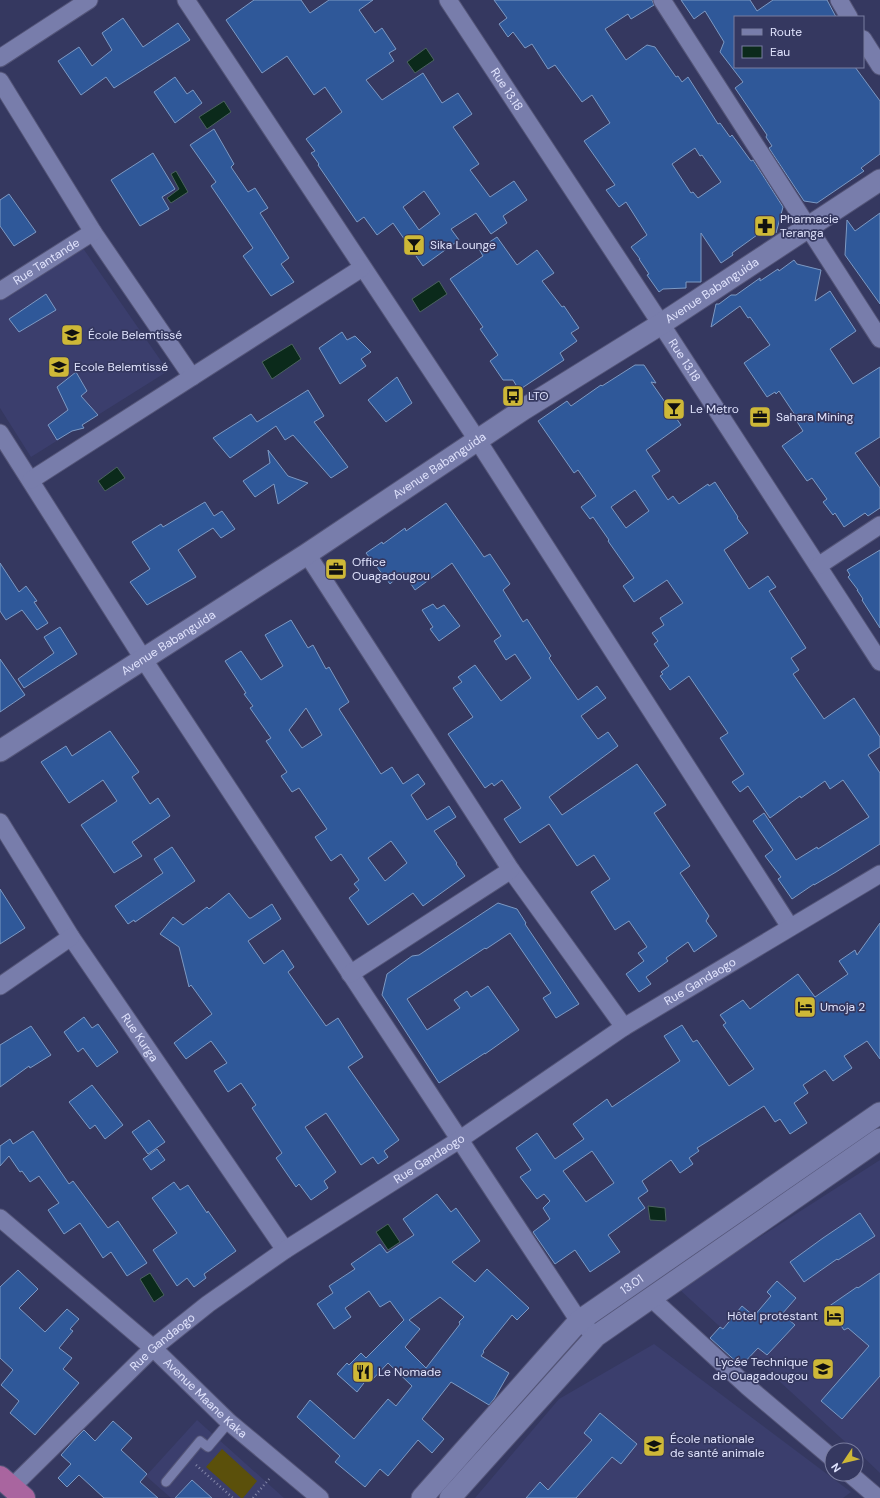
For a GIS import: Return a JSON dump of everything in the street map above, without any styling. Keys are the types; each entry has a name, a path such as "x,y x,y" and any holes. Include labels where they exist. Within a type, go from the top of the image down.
{"street":[{"path":"0,58 89,0"},
{"path":"186,0 362,268 478,441 790,927"},
{"name":"Rue 13.18","path":"448,0 661,324 880,662"},
{"path":"662,0 880,339"},
{"path":"839,0 848,16"},
{"path":"864,41 880,66"},
{"path":"0,81 93,232 192,377"},
{"name":"Avenue Babanguida","path":"0,751 144,660 307,554 524,409 661,324 880,180"},
{"name":"Rue Tantande","path":"0,291 93,232"},
{"path":"31,480 362,268"},
{"path":"0,432 144,660 459,1140 579,1322 596,1336"},
{"path":"818,566 880,525"},
{"path":"307,554 511,870 624,1027"},
{"name":"Rue Kurga","path":"0,822 71,937 285,1250"},
{"path":"350,974 511,870"},
{"name":"Rue Gandaogo","path":"12,1487 153,1348 208,1304 285,1250 459,1140 624,1027 880,874"},
{"path":"0,986 71,937"},
{"name":"13.01","path":"422,1498 579,1322 880,1114"},
{"name":"13.01","path":"450,1498 596,1336 880,1139"},
{"name":"Avenue Maane Kaka","path":"0,1218 153,1348 229,1422 320,1498"},
{"path":"651,1298 748,1387 824,1451"},
{"path":"859,1482 878,1498"}],"lane":[{"path":"166,1482 200,1441 208,1448 229,1422"}],"path":[{"path":"187,1457 233,1498"},
{"path":"253,1498 280,1465"}],"shaded area":[{"name":"École Belemtissé","path":"78,241 168,371 31,457 0,408 0,299"},
{"name":"Lycée Technique de Ouagadougou","path":"880,1160 880,1473 864,1458 864,1442 845,1442 679,1289"},
{"name":"École nationale de santé animale","path":"654,1344 824,1472 824,1482 838,1482 851,1492 843,1498 475,1498 559,1399"},
{"path":"197,1420 284,1498 171,1498 146,1476"},
{"path":"222,1449 257,1481 243,1498 241,1498 206,1467"}],"water":[{"path":"426,48 434,60 415,73 407,62"},
{"path":"224,101 231,112 207,129 199,117"},
{"path":"176,171 188,192 171,203 167,198 179,189 171,174"},
{"path":"439,281 447,294 420,312 412,299"},
{"path":"292,344 301,359 272,379 262,362"},
{"path":"117,467 125,478 105,491 98,481"},
{"path":"648,1206 665,1208 666,1221 650,1220"},
{"path":"388,1224 400,1242 388,1250 376,1232"},
{"path":"150,1273 164,1295 154,1302 140,1279"}],"building":[{"path":"254,0 301,0 310,13 329,0 373,0 359,10 375,33 382,28 396,49 389,53 394,61 366,80 382,100 423,73 442,103 458,93 472,114 453,127 479,164 470,170 490,197 514,181 527,200 503,216 507,223 491,234 476,213 451,229 459,240 423,266 393,223 377,235 364,217 357,222 311,153 315,151 306,139 342,112 325,87 314,95 287,56 262,73 226,20","holes":["424,191 440,214 419,230 403,207"]},
{"path":"494,0 652,0 654,5 631,19 628,14 605,29 626,60 647,45 655,47 676,77 678,76 682,82 688,77 718,124 720,123 730,137 732,135 751,161 753,160 783,207 776,233 771,225 732,253 733,255 721,263 701,233 701,282 686,282 686,288 663,289 659,292 647,275 649,274 640,259 631,247 647,235 626,202 619,207 606,190 615,185 584,141 610,123 592,95 582,102 555,65 548,69 532,44 525,48 513,32 508,37 499,24 507,18","holes":["695,148 700,156 702,155 721,182 698,198 693,192 691,193 672,164"]},
{"path":"681,0 750,0 757,11 773,0 827,0 835,16 734,16 734,68 856,68 880,101 880,154 861,168 864,171 817,203 804,201 769,148 772,146 766,137 767,135 735,88 743,82 720,52 724,42 705,11 694,19"},
{"path":"123,18 143,47 178,23 190,40 114,88 106,77 81,95 58,61 79,47 92,66 112,50 102,33"},
{"path":"175,77 187,94 193,90 202,103 175,123 154,92"},
{"path":"214,129 234,164 231,167 248,192 255,188 268,208 260,213 289,258 281,264 294,282 271,296 243,256 253,248 211,186 216,182 190,145"},
{"path":"153,153 175,189 162,197 169,209 140,226 111,180"},
{"path":"9,194 36,232 14,246 0,226 0,200"},
{"path":"880,213 880,304 845,255 847,220 855,231"},
{"path":"497,237 517,265 537,250 554,273 542,281 562,307 564,306 579,328 571,333 577,341 560,353 564,360 519,390 513,380 503,380 490,361 498,355 480,329 483,327 450,279 483,256 479,249"},
{"path":"794,260 797,264 821,270 815,301 830,291 856,331 830,349 853,384 880,367 880,437 855,453 880,488 880,508 868,516 865,513 844,527 835,513 833,515 823,502 827,499 812,478 807,481 782,446 803,431 796,420 797,418 779,391 776,394 775,392 767,397 744,363 770,345 750,317 748,318 740,306 711,327 716,304 719,304 731,295 736,295 760,278 760,281 778,269 779,271"},
{"path":"46,294 56,310 19,332 9,319"},
{"path":"342,332 347,340 355,336 371,352 361,359 366,366 340,384 319,348"},
{"path":"635,365 644,365 656,383 651,382 681,425 646,450 660,471 652,476 668,500 673,496 679,504 708,484 709,486 715,482 748,533 724,550 749,589 768,576 776,587 769,591 806,648 791,658 799,670 793,674 824,719 854,698 880,737 880,747 868,755 880,773 880,844 792,899 778,879 781,877 765,856 773,850 753,821 764,813 796,860 817,847 818,849 869,817 843,780 830,789 825,781 801,798 800,796 770,818 748,786 740,792 732,782 744,774 720,738 728,733 689,676 670,690 660,676 663,674 661,672 669,666 654,644 658,641 652,633 664,625 660,618 683,603 667,580 634,602 623,586 634,578 593,517 590,519 581,507 596,496 578,470 574,473 538,421 567,401 571,406 601,385 602,386","holes":["635,490 649,511 626,528 611,507"]},
{"path":"76,372 87,391 81,396 98,415 82,425 84,428 72,431 57,440 48,425 68,410 57,387"},
{"path":"397,377 412,403 386,422 368,400"},
{"path":"308,390 324,416 314,422 348,467 331,478 293,435 285,440 276,426 230,458 213,438 251,414 257,422"},
{"path":"268,450 288,476 308,483 278,504 274,484 255,497 243,481 270,463"},
{"path":"205,502 214,516 222,511 235,529 221,538 213,528 178,550 196,577 147,605 130,582 150,569 132,542 161,524 163,527"},
{"path":"446,503 484,557 490,554 510,584 503,590 523,622 527,619 551,656 549,658 578,700 597,686 606,698 581,716 598,739 608,732 618,746 549,797 562,815 637,764 666,805 654,813 690,866 680,873 709,916 706,921 717,936 694,952 688,942 666,958 668,961 646,977 651,984 639,992 626,974 644,961 638,953 647,947 629,921 615,930 591,892 610,879 594,855 577,866 549,824 520,843 504,819 521,808 502,780 494,786 492,783 485,788 448,734 473,717 453,688 462,682 458,677 475,665 501,701 531,678 515,654 506,660 494,641 501,636 452,563 415,590 403,572 390,584 366,553 382,542 383,544 405,528 406,531"},
{"path":"880,550 880,628 862,600 863,599 858,590 848,577 850,575 847,570"},
{"path":"0,563 19,592 26,586 37,601 34,602 48,623 37,630 22,610 6,620 0,611"},
{"path":"433,604 437,609 444,605 460,626 439,641 430,629 433,627 422,610"},
{"path":"291,620 308,648 313,645 326,669 329,667 349,702 339,709 381,774 392,767 403,784 418,774 425,784 411,795 427,820 449,806 456,817 434,831 465,876 423,906 413,893 368,925 349,898 359,890 354,884 359,880 341,854 331,861 315,837 327,829 299,788 292,792 281,776 287,772 266,741 271,738 250,708 253,706 244,694 246,693 225,661 241,651 261,680 283,666 265,635","holes":["306,708 322,735 302,748 289,730","391,841 407,863 385,881 368,858"]},
{"path":"60,627 77,654 24,688 18,679 54,653 44,637"},
{"path":"0,659 25,695 0,712"},
{"path":"110,731 139,772 132,777 150,804 158,798 170,816 132,842 142,856 114,873 81,825 117,801 103,780 69,803 41,762 66,746 72,756"},
{"path":"172,847 195,881 135,922 134,920 128,924 115,906 163,873 154,859"},
{"path":"0,889 25,928 0,944"},
{"path":"229,893 249,918 272,904 281,919 248,941 264,964 283,950 294,967 288,972 326,1026 338,1018 363,1057 348,1067 399,1140 384,1151 388,1157 378,1164 373,1157 361,1165 326,1113 305,1127 336,1172 324,1181 328,1188 311,1200 299,1184 296,1187 276,1158 282,1153 252,1108 256,1105 241,1083 228,1092 214,1071 227,1063 211,1041 186,1059 174,1043 212,1014 191,985 189,987 179,947 160,934 173,917 183,925 207,907 209,909"},
{"path":"498,903 517,909 526,923 525,924 579,1004 556,1018 543,998 551,993 510,933 407,999 427,1030 460,1008 454,1000 467,991 471,997 488,986 519,1030 485,1054 439,1083 382,995 387,974 412,956 419,955"},
{"path":"880,923 880,1059 867,1041 844,1056 852,1068 833,1081 825,1070 803,1085 808,1093 794,1103 807,1123 790,1134 780,1119 775,1122 764,1106 697,1148 699,1151 689,1158 693,1164 680,1173 671,1160 642,1181 648,1191 638,1198 645,1208 608,1235 620,1252 590,1272 575,1250 555,1264 533,1232 550,1219 543,1208 550,1201 544,1194 537,1199 520,1177 531,1170 516,1148 537,1133 555,1159 584,1139 573,1124 607,1099 612,1107 680,1061 664,1036 682,1025 693,1042 697,1040 729,1086 754,1069 723,1025 726,1023 720,1015 743,1000 750,1009 798,974 815,997 848,974 839,961 855,950 857,955","holes":["592,1151 614,1183 586,1202 563,1171"]},
{"path":"84,1017 92,1028 98,1024 118,1052 97,1067 83,1048 78,1052 64,1032"},
{"path":"31,1026 51,1055 30,1068 29,1066 0,1087 0,1045"},
{"path":"92,1085 123,1125 105,1139 95,1125 90,1129 69,1102"},
{"path":"149,1120 165,1142 148,1154 132,1132"},
{"path":"33,1131 69,1184 73,1181 108,1228 118,1221 147,1263 127,1276 111,1252 103,1258 80,1223 64,1234 48,1210 59,1203 39,1176 30,1182 22,1171 20,1172 9,1156 0,1166 0,1146 10,1139 13,1144"},
{"path":"157,1149 165,1160 151,1170 143,1159"},
{"path":"174,1182 180,1190 188,1185 236,1251 204,1274 206,1278 194,1287 187,1278 177,1286 153,1250 177,1233 152,1198"},
{"path":"437,1194 451,1212 456,1208 480,1241 452,1262 475,1282 487,1269 529,1308 517,1320 512,1315 483,1351 484,1352 481,1356 509,1373 489,1405 451,1382 422,1419 444,1439 432,1453 418,1440 388,1476 380,1469 365,1487 335,1462 340,1456 297,1417 310,1400 354,1439 388,1399 396,1406 412,1386 388,1363 370,1382 367,1379 357,1392 337,1374 347,1363 349,1365 361,1353 366,1358 404,1320 390,1301 380,1307 369,1291 345,1308 351,1317 334,1329 317,1304 333,1293 329,1286 355,1269 351,1264 380,1244 387,1253 414,1235 403,1219","holes":["440,1297 464,1317 426,1368 405,1347 420,1329 409,1320"]},
{"path":"860,1213 875,1236 838,1260 837,1259 804,1282 790,1262"},
{"path":"18,1270 38,1289 19,1308 45,1332 67,1309 79,1319 70,1329 73,1331 59,1348 72,1358 63,1369 79,1383 35,1435 10,1413 19,1401 1,1385 13,1370 0,1358 0,1287"},
{"path":"880,1273 880,1376 842,1419 821,1401 869,1346 848,1328 844,1330 837,1320 834,1323 825,1309"},
{"path":"777,1281 796,1298 782,1314 795,1325 767,1355 758,1348 741,1366 710,1338 720,1327 723,1329 742,1306 754,1316 771,1296 767,1292"},
{"path":"600,1413 637,1444 621,1464 612,1457 576,1498 526,1498 540,1482 548,1490 592,1440 584,1433"},
{"path":"113,1421 132,1438 121,1450 147,1474 140,1482 158,1498 104,1498 79,1475 67,1487 58,1478 71,1464 61,1455 76,1438 84,1430 95,1441"},
{"path":"192,1480 212,1498 175,1498"}],"place":[{"name":"Pharmacie Teranga","path":"765,226"},
{"name":"Sika Lounge","path":"414,245"},
{"name":"École Belemtissé","path":"72,335"},
{"name":"Ecole Belemtissé","path":"59,367"},
{"name":"LTO","path":"513,396"},
{"name":"Le Metro","path":"674,409"},
{"name":"Sahara Mining","path":"760,417"},
{"name":"Office Ouagadougou","path":"336,569"},
{"name":"Umoja 2","path":"805,1007"},
{"name":"Hôtel protestant","path":"834,1316"},
{"name":"Lycée Technique de Ouagadougou","path":"823,1369"},
{"name":"Le Nomade","path":"363,1372"},
{"name":"École nationale de santé animale","path":"654,1446"}]}
